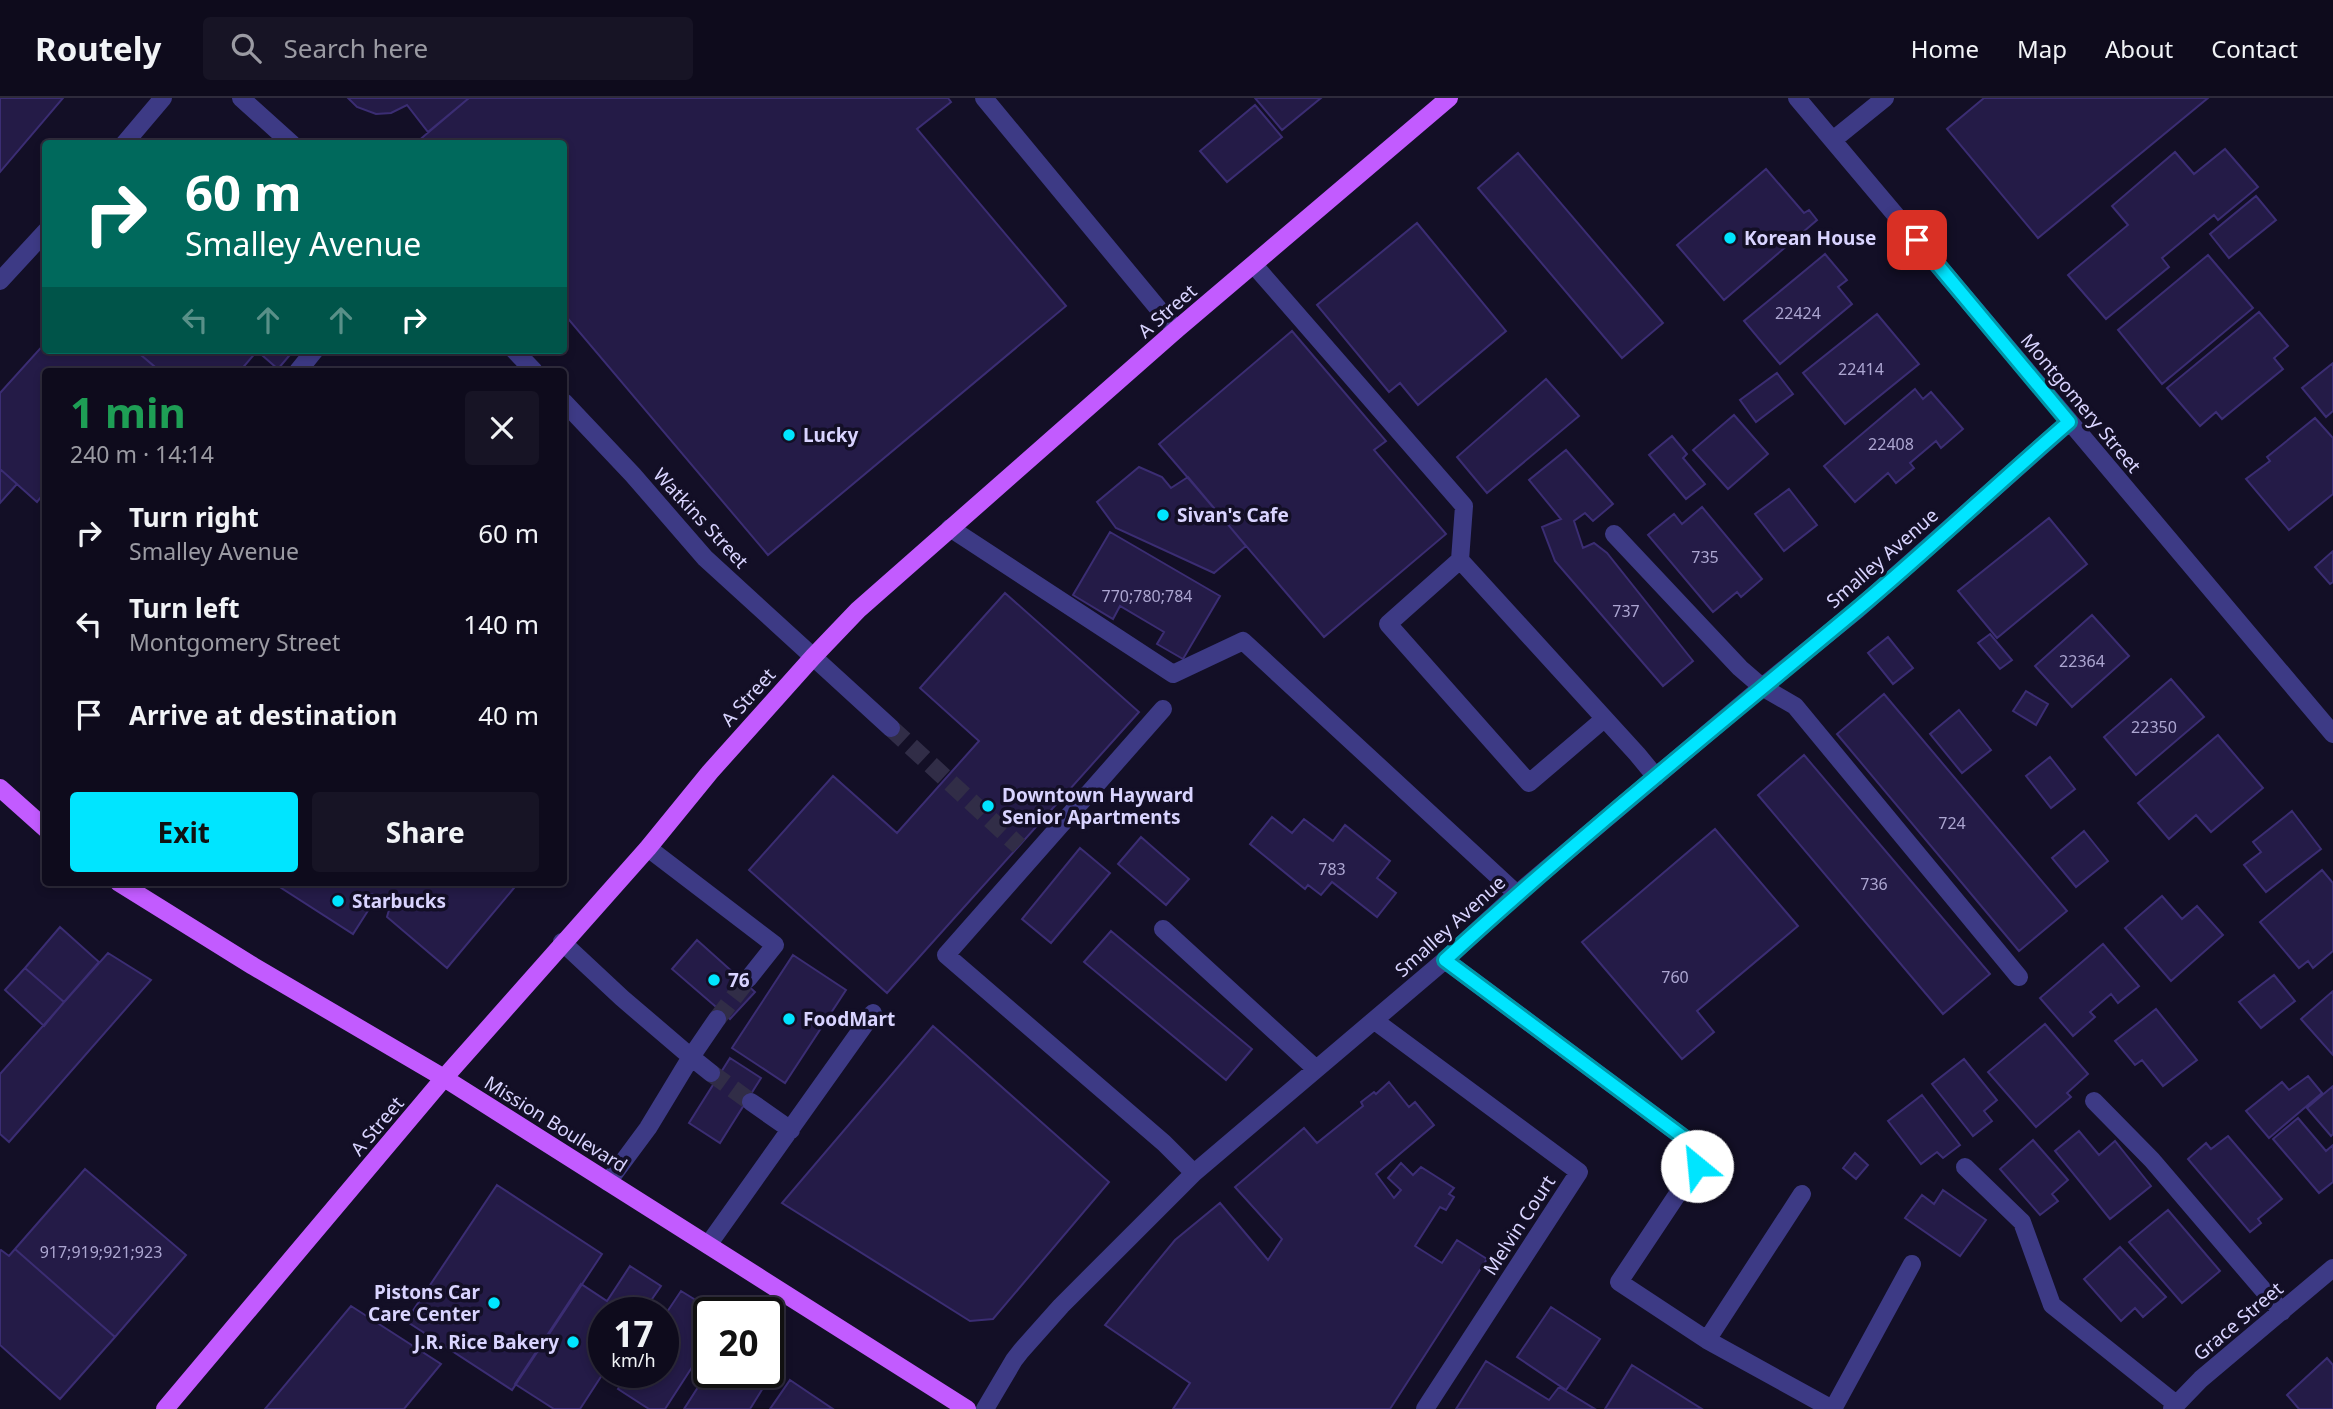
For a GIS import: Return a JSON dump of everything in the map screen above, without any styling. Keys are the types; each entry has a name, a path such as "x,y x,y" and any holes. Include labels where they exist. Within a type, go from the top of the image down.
{"main road":[{"name":"A Street","path":"165,1409 444,1077 648,848 710,772 858,610 1176,330 1449,98"},
{"path":"0,788 42,825"},
{"name":"Mission Boulevard","path":"124,886 253,966 444,1077 967,1409"}],"street":[{"path":"127,140 163,98"},
{"path":"242,98 288,140"},
{"path":"984,98 1176,330"},
{"name":"Montgomery Street","path":"1797,98 2333,734"},
{"path":"1833,140 1885,98"},
{"path":"0,281 42,235"},
{"path":"1254,265 1464,506 1460,560 1388,624 1528,783 1604,719"},
{"path":"301,368 313,354"},
{"path":"518,354 531,368"},
{"name":"Watkins Street","path":"567,405 633,475 705,558 891,728"},
{"name":"Smalley Avenue","path":"985,1409 1021,1351 1061,1306 1194,1173 1375,1021 1517,894 1857,610 2069,422"},
{"path":"950,528 1174,674 1243,641 1517,894"},
{"path":"1614,534 1740,668 1762,687 1796,706 2019,977"},
{"path":"1460,560 1656,777"},
{"path":"1163,709 1025,852 946,956 1164,1143 1194,1173"},
{"path":"648,848 775,945 748,979"},
{"path":"1163,929 1316,1069"},
{"path":"562,942 622,998 710,1073"},
{"path":"1445,960 1695,1146 1697,1166 1619,1282 1707,1340 1832,1409 1912,1264"},
{"path":"708,1245 873,1013"},
{"path":"608,1182 648,1128 718,1019"},
{"name":"Melvin Court","path":"1375,1021 1579,1172 1425,1409"},
{"path":"2094,1101 2152,1160 2282,1312"},
{"path":"751,1102 791,1130"},
{"path":"1965,1167 2022,1222 2052,1305 2174,1406"},
{"path":"1707,1340 1802,1194"},
{"name":"Grace Street","path":"2174,1406 2201,1379 2333,1268"}],"building":[{"path":"0,98 63,98 0,172"},
{"path":"348,98 469,98 428,132 407,105 391,113 376,114 357,107"},
{"name":"Lucky","path":"469,98 948,98 951,102 917,129 1066,306 768,555 567,318 567,140 419,140"},
{"path":"1255,98 1321,98 1282,130"},
{"path":"1984,98 2208,98 2038,238 1947,129"},
{"path":"1255,105 1282,137 1227,182 1200,151"},
{"path":"2225,149 2258,187 2218,220 2214,215 2162,258 2169,267 2106,319 2068,275 2128,225 2112,206 2175,152 2194,174"},
{"path":"1518,153 1663,323 1622,358 1478,188"},
{"path":"1766,169 1804,213 1809,210 1817,220 1724,300 1677,245"},
{"path":"2256,196 2276,220 2229,258 2210,234"},
{"path":"1417,223 1506,331 1418,405 1400,383 1389,392 1317,305"},
{"path":"1825,254 1847,280 1838,287 1852,304 1780,364 1744,321"},
{"path":"2208,255 2253,308 2162,384 2118,330"},
{"path":"2259,312 2288,346 2274,358 2283,369 2222,419 2216,412 2200,426 2167,388"},
{"path":"1877,314 1919,364 1845,424 1803,373"},
{"path":"1292,331 1386,441 1374,450 1446,534 1324,637 1159,444"},
{"path":"42,346 42,354 140,354 155,367 42,368 42,496 37,502 0,469 0,393"},
{"path":"140,354 254,354 243,368 156,368"},
{"path":"261,354 291,354 277,368"},
{"path":"2333,363 2333,411 2326,417 2302,388"},
{"path":"1777,373 1793,394 1756,422 1740,400"},
{"path":"1546,379 1579,416 1487,493 1457,457"},
{"path":"1915,389 1923,399 1931,392 1963,429 1941,448 1936,441 1910,463 1914,468 1896,483 1888,473 1855,502 1824,466"},
{"path":"1734,415 1768,454 1728,489 1693,450"},
{"path":"2315,418 2333,438 2333,494 2289,530 2246,479 2270,461 2267,457"},
{"path":"1672,436 1687,454 1683,458 1705,484 1686,499 1649,455"},
{"path":"1566,450 1613,504 1593,521 1585,513 1574,521 1583,548 1594,543 1607,553 1693,661 1663,686 1555,561 1542,527 1561,519 1529,480"},
{"name":"Sivan's Cafe","path":"1139,467 1162,477 1171,488 1188,477 1246,546 1214,573 1116,528 1097,502"},
{"path":"0,469 17,484 0,503"},
{"path":"1789,489 1817,525 1784,551 1755,514"},
{"path":"1702,507 1762,579 1741,597 1737,592 1713,612 1648,535 1674,514 1682,524"},
{"path":"2049,518 2087,564 1997,638 1958,591"},
{"path":"1110,532 1220,596 1183,659 1157,644 1164,632 1120,606 1113,619 1073,595"},
{"path":"2333,551 2333,582 2330,584 2315,567"},
{"name":"Downtown Hayward Senior Apartments","path":"1005,593 1139,712 887,993 749,870 833,776 897,833 979,741 920,688"},
{"path":"2092,615 2129,656 2072,707 2035,666"},
{"path":"1990,634 2012,660 2000,669 1978,643"},
{"path":"1888,637 1913,668 1893,684 1868,653"},
{"path":"2171,679 2204,717 2136,775 2104,737"},
{"path":"2026,691 2048,704 2036,725 2013,711"},
{"path":"1884,694 2067,911 2019,951 1837,734"},
{"path":"1959,710 1991,750 1962,773 1930,734"},
{"path":"2218,735 2263,788 2211,832 2196,815 2169,839 2138,803"},
{"path":"1804,755 1990,974 1943,1014 1758,795"},
{"path":"2050,757 2075,789 2051,808 2026,776"},
{"path":"2292,811 2321,849 2266,892 2244,865 2261,852 2253,842"},
{"path":"1272,817 1292,833 1304,819 1333,841 1345,825 1390,861 1377,878 1396,893 1377,917 1332,882 1321,895 1308,885 1305,889 1250,844"},
{"path":"1715,829 1798,926 1697,1011 1714,1032 1682,1059 1582,942"},
{"path":"2084,831 2108,861 2076,887 2052,858"},
{"path":"1141,837 1189,879 1166,905 1118,864"},
{"path":"1080,848 1110,873 1051,943 1022,919"},
{"path":"2322,870 2333,883 2333,951 2313,968 2308,961 2299,968 2260,922"},
{"path":"278,886 516,886 447,968 387,917 392,899 370,894 367,905 371,906 353,934"},
{"path":"2162,896 2182,919 2197,906 2223,935 2171,981 2125,928"},
{"path":"60,927 99,962 64,1002 25,968"},
{"path":"1111,931 1252,1049 1226,1080 1084,962"},
{"path":"697,940 755,992 730,1019 672,969"},
{"path":"2103,944 2139,986 2118,1003 2111,994 2090,1012 2095,1017 2073,1036 2040,998"},
{"path":"108,953 151,980 9,1142 0,1134 0,1074"},
{"name":"FoodMart","path":"793,955 846,990 785,1083 732,1048"},
{"path":"25,968 64,1002 44,1026 5,990"},
{"path":"2274,975 2295,1001 2261,1028 2239,1002"},
{"path":"2333,991 2333,1055 2301,1019"},
{"path":"2156,1009 2197,1060 2163,1086 2142,1060 2135,1065 2115,1041"},
{"path":"2045,1024 2088,1074 2067,1093 2071,1097 2036,1127 1988,1072"},
{"path":"933,1026 1109,1182 993,1319 970,1321 782,1203"},
{"path":"730,1058 761,1078 720,1143 689,1123"},
{"path":"1964,1059 1997,1100 1984,1111 1992,1121 1973,1136 1932,1084"},
{"path":"2308,1076 2322,1093 2269,1138 2246,1111 2282,1082 2289,1090"},
{"path":"1389,1082 1409,1107 1415,1102 1434,1125 1376,1174 1394,1198 1401,1190 1388,1178 1401,1163 1413,1175 1421,1167 1454,1188 1449,1194 1454,1197 1446,1210 1440,1207 1415,1246 1442,1263 1457,1240 1487,1259 1390,1409 1173,1409 1190,1383 1105,1325 1175,1240 1220,1203 1268,1260 1282,1239 1235,1187 1304,1128 1317,1143 1363,1106 1361,1102 1374,1092 1376,1094"},
{"path":"2333,1086 2333,1134 2331,1136 2307,1108"},
{"path":"1922,1095 1960,1145 1943,1158 1937,1152 1921,1164 1888,1121"},
{"path":"2298,1118 2326,1151 2333,1145 2333,1182 2319,1193 2273,1139"},
{"path":"2079,1131 2099,1155 2115,1141 2151,1186 2110,1219 2055,1151"},
{"path":"2228,1136 2282,1199 2258,1219 2261,1223 2250,1232 2188,1159 2206,1143 2211,1149"},
{"path":"2033,1140 2068,1180 2052,1194 2058,1201 2040,1215 2000,1169"},
{"path":"1855,1153 1868,1165 1856,1179 1843,1168"},
{"path":"85,1169 186,1255 115,1337 15,1249"},
{"name":"Pistons Car Care Center","path":"497,1185 602,1254 512,1390 406,1321"},
{"path":"1943,1190 1986,1220 1960,1256 1905,1218 1922,1195 1934,1204"},
{"path":"2168,1210 2220,1271 2182,1303 2129,1242"},
{"path":"2120,1247 2166,1297 2143,1317 2135,1308 2121,1321 2084,1279"},
{"path":"15,1249 115,1337 60,1399 0,1345 0,1251 9,1256"},
{"name":"J.R. Rice Bakery","path":"630,1266 661,1286 653,1297 610,1297"},
{"name":"J.R. Rice Bakery","path":"581,1284 601,1297 588,1297 588,1388 594,1388 580,1409 554,1409 515,1384"},
{"path":"681,1291 693,1298 693,1366 679,1387 679,1297"},
{"path":"351,1306 441,1364 404,1409 265,1409"},
{"path":"1551,1307 1600,1339 1566,1390 1517,1357"},
{"path":"2327,1358 2333,1365 2333,1409 2299,1409 2287,1395"},
{"path":"1486,1361 1549,1400 1559,1387 1595,1409 1456,1409"},
{"path":"1632,1365 1702,1409 1605,1409"},
{"path":"790,1380 833,1409 770,1409"},
{"path":"679,1388 665,1409 649,1409 618,1389"},
{"path":"697,1388 763,1388 750,1409 684,1409"}],"tunnel":[{"path":"891,728 1019,846"},
{"path":"717,1019 748,979"},
{"path":"711,1073 751,1102"}],"place":[{"name":"Korean House","path":"1730,238"},
{"name":"Lucky","path":"789,435"},
{"name":"Sivan's Cafe","path":"1163,515"},
{"name":"Downtown Hayward Senior Apartments","path":"988,806"},
{"name":"Starbucks","path":"338,901"},
{"name":"76","path":"714,980"},
{"name":"FoodMart","path":"789,1019"},
{"name":"Pistons Car Care Center","path":"494,1303"},
{"name":"J.R. Rice Bakery","path":"573,1342"}],"route":[{"path":"1697,1166 1695,1146 1445,960 1517,894 1857,610 2069,422 1917,240"}]}
